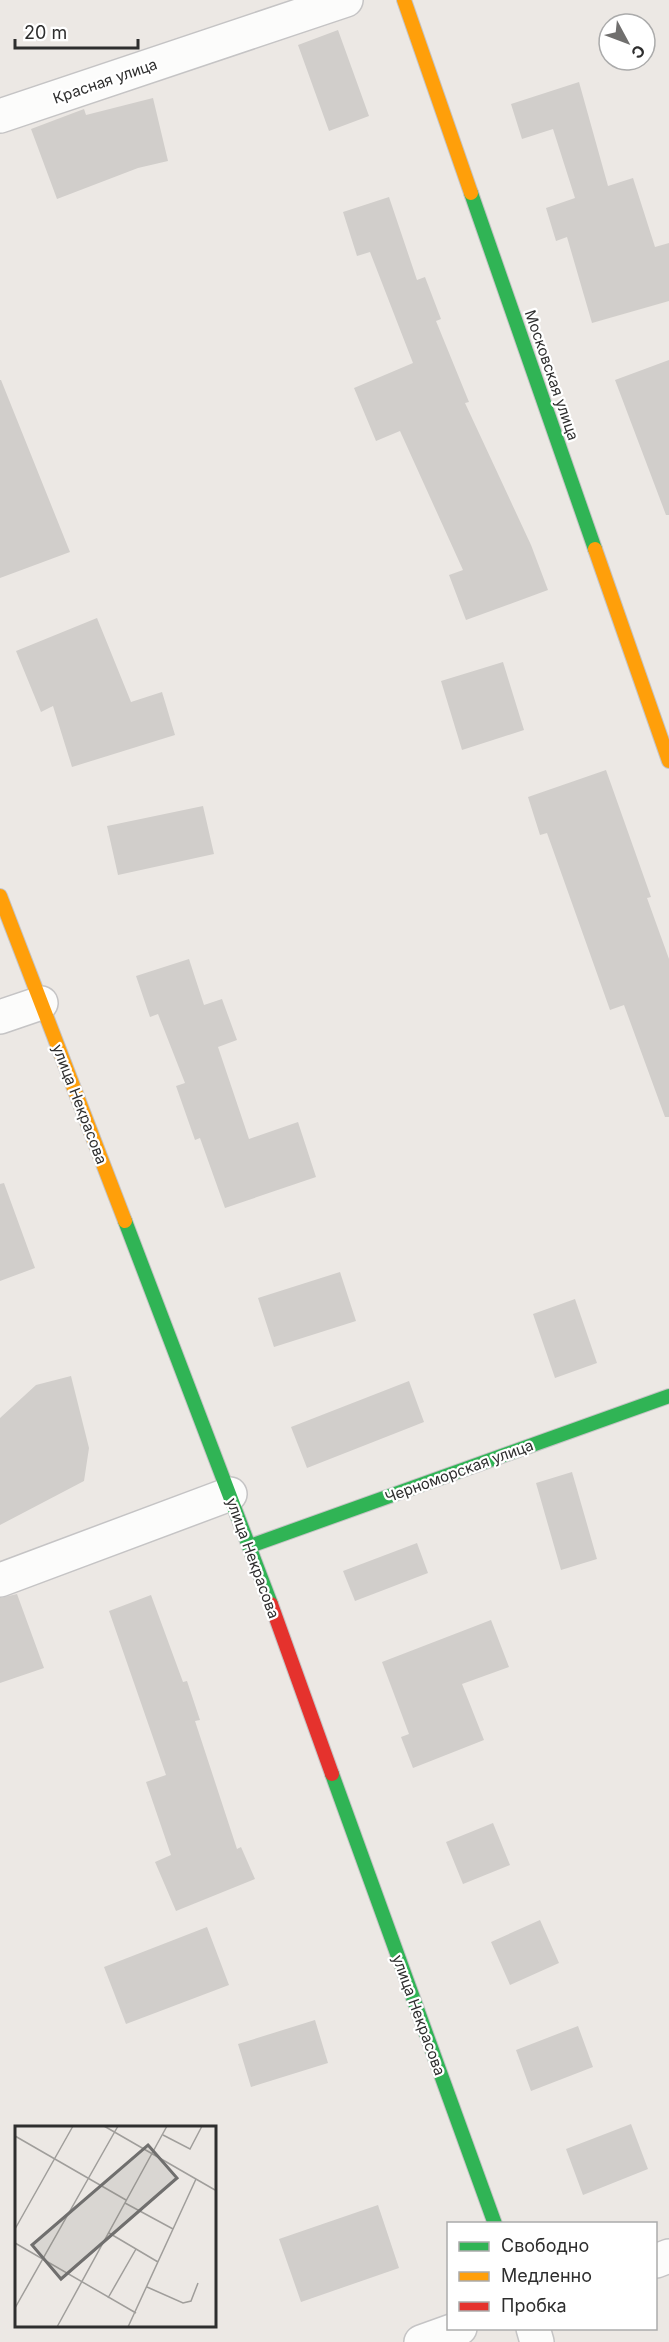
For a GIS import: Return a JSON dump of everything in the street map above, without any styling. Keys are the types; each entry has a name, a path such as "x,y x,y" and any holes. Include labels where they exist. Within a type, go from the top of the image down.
{"street":[{"name":"Красная улица","path":"0,117 346,0"},
{"name":"Московская улица","path":"404,0 669,761"},
{"name":"улица Некрасова","path":"0,896 250,1546 495,2222"},
{"path":"0,1017 41,1003"},
{"name":"Черноморская улица","path":"250,1546 669,1396"},
{"path":"0,1580 230,1494"},
{"path":"421,2342 454,2330"}],"building":[{"path":"338,30 369,116 329,131 298,45"},
{"path":"579,82 608,186 633,178 655,247 669,243 669,301 592,323 567,237 556,241 546,208 575,198 553,129 522,139 511,104"},
{"path":"153,98 168,161 138,168 57,199 31,129 84,109 86,115"},
{"path":"389,197 417,280 425,277 441,319 436,321 469,402 465,403 531,545 548,590 466,620 449,575 463,570 400,431 376,441 354,388 413,363 370,252 357,256 343,212"},
{"path":"669,360 669,515 666,515 615,380"},
{"path":"0,380 70,552 0,578"},
{"path":"97,618 131,702 162,692 175,735 72,767 53,706 41,712 16,651"},
{"path":"503,662 524,730 462,750 441,681"},
{"path":"606,770 651,897 647,898 669,959 669,1117 665,1117 624,1005 610,1010 547,833 540,835 528,797"},
{"path":"203,806 214,854 118,875 107,826"},
{"path":"189,959 204,1005 222,999 237,1040 218,1047 249,1139 298,1122 316,1177 225,1208 200,1138 195,1140 176,1086 185,1083 158,1014 150,1017 136,976"},
{"path":"4,1183 35,1268 0,1281 0,1184"},
{"path":"340,1272 356,1321 274,1347 258,1298"},
{"path":"575,1299 597,1363 555,1378 533,1314"},
{"path":"71,1376 89,1448 84,1481 0,1525 0,1418 36,1385"},
{"path":"409,1381 424,1422 307,1468 291,1427"},
{"path":"572,1472 597,1559 561,1570 536,1483"},
{"path":"417,1543 428,1573 355,1601 343,1571"},
{"path":"17,1594 44,1668 0,1683 0,1598"},
{"path":"151,1595 183,1682 187,1681 200,1720 195,1721 237,1849 241,1847 255,1879 176,1911 155,1862 171,1855 146,1782 166,1775 109,1611"},
{"path":"491,1620 509,1667 462,1684 484,1740 413,1768 401,1737 409,1734 382,1662"},
{"path":"493,1823 510,1865 463,1884 446,1842"},
{"path":"540,1920 559,1963 510,1985 491,1942"},
{"path":"207,1927 229,1985 126,2024 104,1967"},
{"path":"315,2020 328,2063 251,2087 238,2044"},
{"path":"578,2026 593,2067 531,2091 516,2050"},
{"path":"631,2124 648,2169 583,2195 566,2149"},
{"path":"378,2205 399,2268 301,2302 279,2239"}],"traffic: fast":[{"path":"471,193 595,549"},
{"path":"125,1221 271,1604"},
{"path":"250,1546 669,1396"},
{"path":"332,1774 494,2222"}],"traffic: slow":[{"path":"404,0 471,193"},
{"path":"595,549 669,761"},
{"path":"0,896 125,1221"}],"traffic: jam":[{"path":"271,1604 332,1774"}]}
